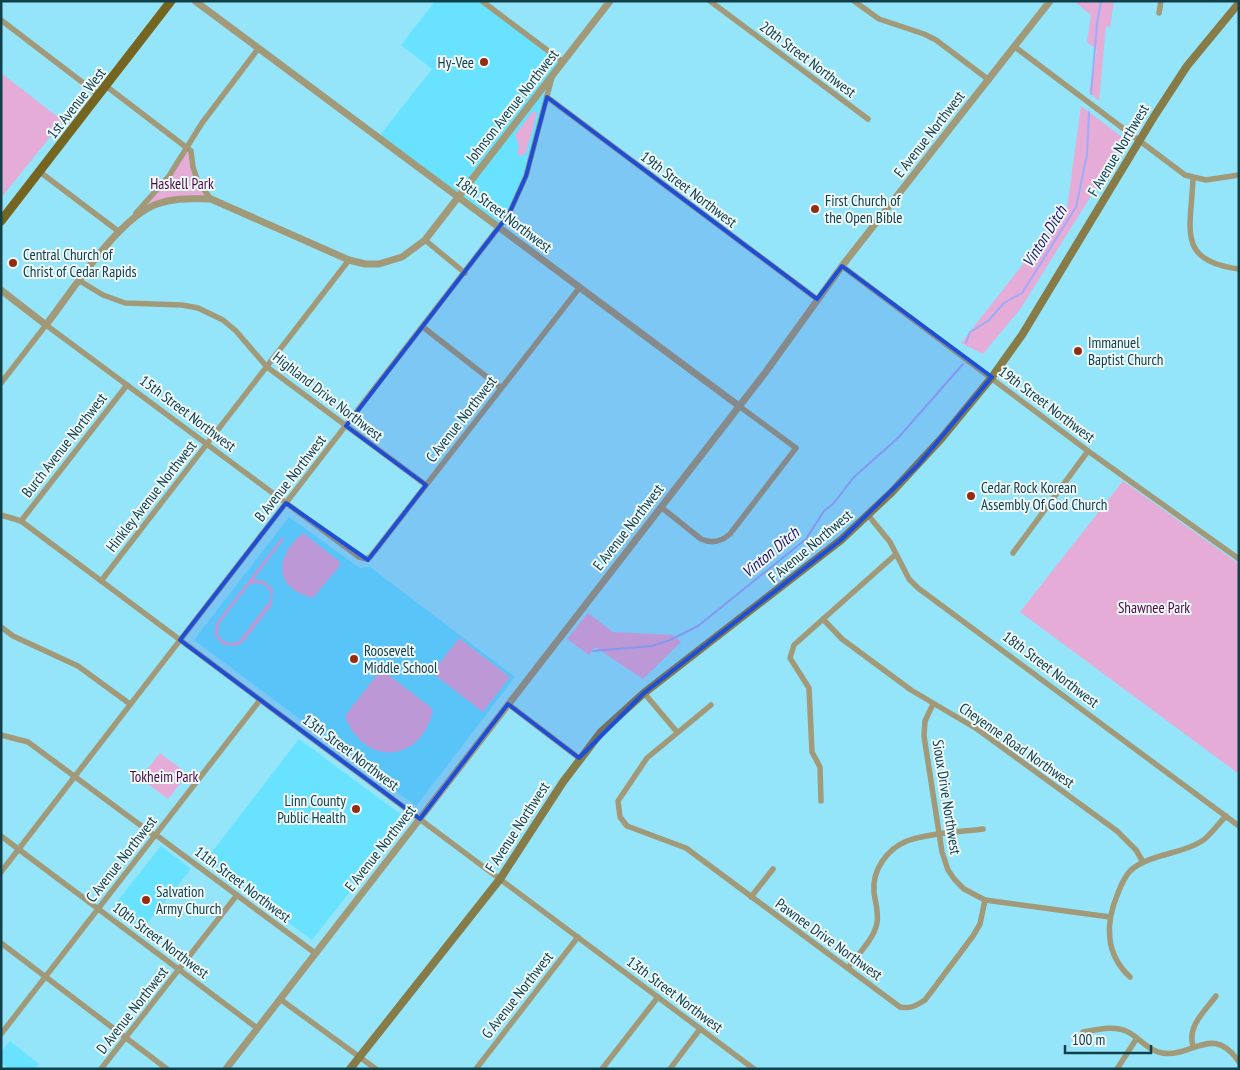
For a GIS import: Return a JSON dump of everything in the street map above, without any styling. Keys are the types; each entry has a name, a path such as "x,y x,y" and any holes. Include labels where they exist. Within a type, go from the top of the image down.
{"main road":[{"name":"1st Avenue West","path":"1,221 171,1"},
{"name":"F Avenue Northwest","path":"350,1069 500,879 579,758 601,732 644,693 841,540 936,446 992,377 1050,291 1138,141 1188,66 1239,3"}],"street":[{"name":"18th Street Northwest","path":"195,1 796,448 730,534 722,540 707,542 661,507"},
{"path":"482,1 563,62"},
{"name":"Johnson Avenue Northwest","path":"46,325 118,231 135,215 157,204 174,199 211,199 349,260 365,264 391,262 413,251 425,240 459,197 610,1"},
{"name":"20th Street Northwest","path":"710,1 868,119"},
{"path":"854,1 879,19 936,40 989,80"},
{"name":"E Avenue Northwest","path":"226,1069 792,338 817,299 842,266 1050,1"},
{"path":"1159,13 1161,1"},
{"path":"1,20 99,95"},
{"path":"1015,47 1185,175 1193,179 1206,180 1239,175"},
{"path":"135,215 169,176 207,115 258,49"},
{"name":"B Avenue Northwest","path":"1,872 509,214 526,176 552,77"},
{"path":"106,86 191,151 193,167 198,182 211,199"},
{"name":"19th Street Northwest","path":"547,97 817,299"},
{"path":"40,172 118,231"},
{"path":"1193,179 1190,232 1193,248 1203,260 1239,269"},
{"path":"425,240 465,273"},
{"name":"Hinkley Avenue Northwest","path":"101,581 349,260"},
{"name":"19th Street Northwest","path":"842,266 1088,451 1239,559"},
{"name":"Highland Drive Northwest","path":"80,281 103,295 125,303 182,305 211,313 236,330 268,367 426,485"},
{"name":"C Avenue Northwest","path":"359,557 365,559 370,557 580,287"},
{"name":"15th Street Northwest","path":"1,290 359,557"},
{"path":"1,382 46,325"},
{"path":"423,327 501,388"},
{"name":"Burch Avenue Northwest","path":"21,521 126,385"},
{"path":"1013,553 1088,451"},
{"name":"13th Street Northwest","path":"1,515 21,521 754,1069"},
{"name":"18th Street Northwest","path":"868,515 887,537 908,579 918,588 1239,826"},
{"path":"821,801 820,767 812,752 809,688 790,658 794,645 895,555"},
{"name":"Cheyenne Road Northwest","path":"823,619 842,639 933,704 977,729 1117,831 1136,850 1143,862"},
{"path":"1,627 14,636 78,666 130,704"},
{"path":"644,693 677,732 711,705"},
{"name":"C Avenue Northwest","path":"1,1034 260,700"},
{"path":"508,704 579,758"},
{"name":"Sioux Drive Northwest","path":"933,704 925,721 924,736 939,836 948,870 964,889 985,900 1110,917"},
{"name":"Pawnee Drive Northwest","path":"677,732 654,750 623,791 618,801 620,818 628,826 686,848 900,1006 907,1008 917,1006 925,1000 973,936 980,924 985,900"},
{"name":"11th Street Northwest","path":"1,735 28,742 315,953"},
{"path":"1130,977 1117,963 1111,949 1110,917 1121,884 1130,871 1143,862 1203,841 1226,816"},
{"path":"848,968 873,934 877,922 874,891 875,876 881,862 894,848 907,841 983,829"},
{"name":"10th Street Northwest","path":"1,836 257,1028"},
{"path":"752,897 772,869"},
{"name":"D Avenue Northwest","path":"101,1069 237,894"},
{"name":"G Avenue Northwest","path":"476,1069 578,937"},
{"path":"1,943 167,1069"},
{"path":"1193,1046 1190,1036 1194,1025 1216,996"},
{"path":"602,1069 658,997"},
{"path":"280,999 376,1069"},
{"path":"1083,1032 1111,1028 1125,1030 1159,1053 1182,1053 1193,1046 1212,1043 1232,1052 1239,1062"},
{"path":"670,1069 700,1029"},
{"path":"1117,1069 1137,1038"}],"highlighted area":[{"path":"547,97 817,299 842,266 992,377 918,465 841,540 644,693 579,758 508,704 420,819 180,640 286,503 368,560 426,485 346,426 509,214 526,176"}],"shaded area":[{"path":"435,1 482,1 563,62 552,77 526,176 499,228 378,138 432,69 401,45"},
{"name":"Roosevelt Middle School","path":"289,517 360,568 370,567 515,677 416,806 194,640"},
{"path":"299,739 407,819 312,940 205,861"},
{"path":"161,846 191,869 142,930 112,908"},
{"path":"10,1041 39,1064 35,1069 9,1069 1,1063 1,1052"}],"green space":[{"path":"1074,1 1114,1 1110,28 1106,26 1099,101 1089,92 1097,50 1087,42 1091,15"},
{"path":"1,73 63,121 1,198"},
{"path":"1081,106 1126,140 1021,308 983,354 961,343 1067,208"},
{"path":"533,111 537,113 526,153 521,156 517,154 519,146 515,135"},
{"name":"Haskell Park","path":"187,148 198,181 211,199 189,198 144,210"},
{"name":"Shawnee Park","path":"1123,481 1239,564 1239,774 1020,612"},
{"path":"303,533 340,562 339,567 313,598 290,587 284,579 282,570 287,551"},
{"path":"282,537 284,539 254,579 264,581 273,589 272,605 244,641 236,646 223,645 215,636 216,623","holes":["259,583 266,586 270,591 269,602 239,641 230,643 223,640 218,635 219,624 249,585"]},
{"path":"588,613 613,632 673,635 681,642 643,679 595,647 589,655 567,639"},
{"path":"459,638 510,677 483,712 432,673"},
{"path":"386,673 433,709 427,727 418,740 406,749 392,752 379,751 365,744 354,733 345,716 376,676"},
{"name":"Tokheim Park","path":"160,753 188,774 168,799 140,778"}],"waterway":[{"name":"Vinton Ditch","path":"1091,94 1097,24 1101,1"},
{"name":"Vinton Ditch","path":"966,343 970,332 988,321 1004,303 1022,293 1076,207 1087,155 1089,112"},
{"name":"Vinton Ditch","path":"593,651 652,646 670,640 698,626 806,539 824,511 833,504 854,477 898,438 963,364"}],"place":[{"name":"Hy-Vee","path":"484,62"},
{"name":"First Church of the Open Bible","path":"815,209"},
{"name":"Central Church of Christ of Cedar Rapids","path":"13,263"},
{"name":"Immanuel Baptist Church","path":"1078,351"},
{"name":"Cedar Rock Korean Assembly Of God Church","path":"971,496"},
{"name":"Roosevelt Middle School","path":"354,659"},
{"name":"Linn County Public Health","path":"356,809"},
{"name":"Salvation Army Church","path":"146,900"}]}
